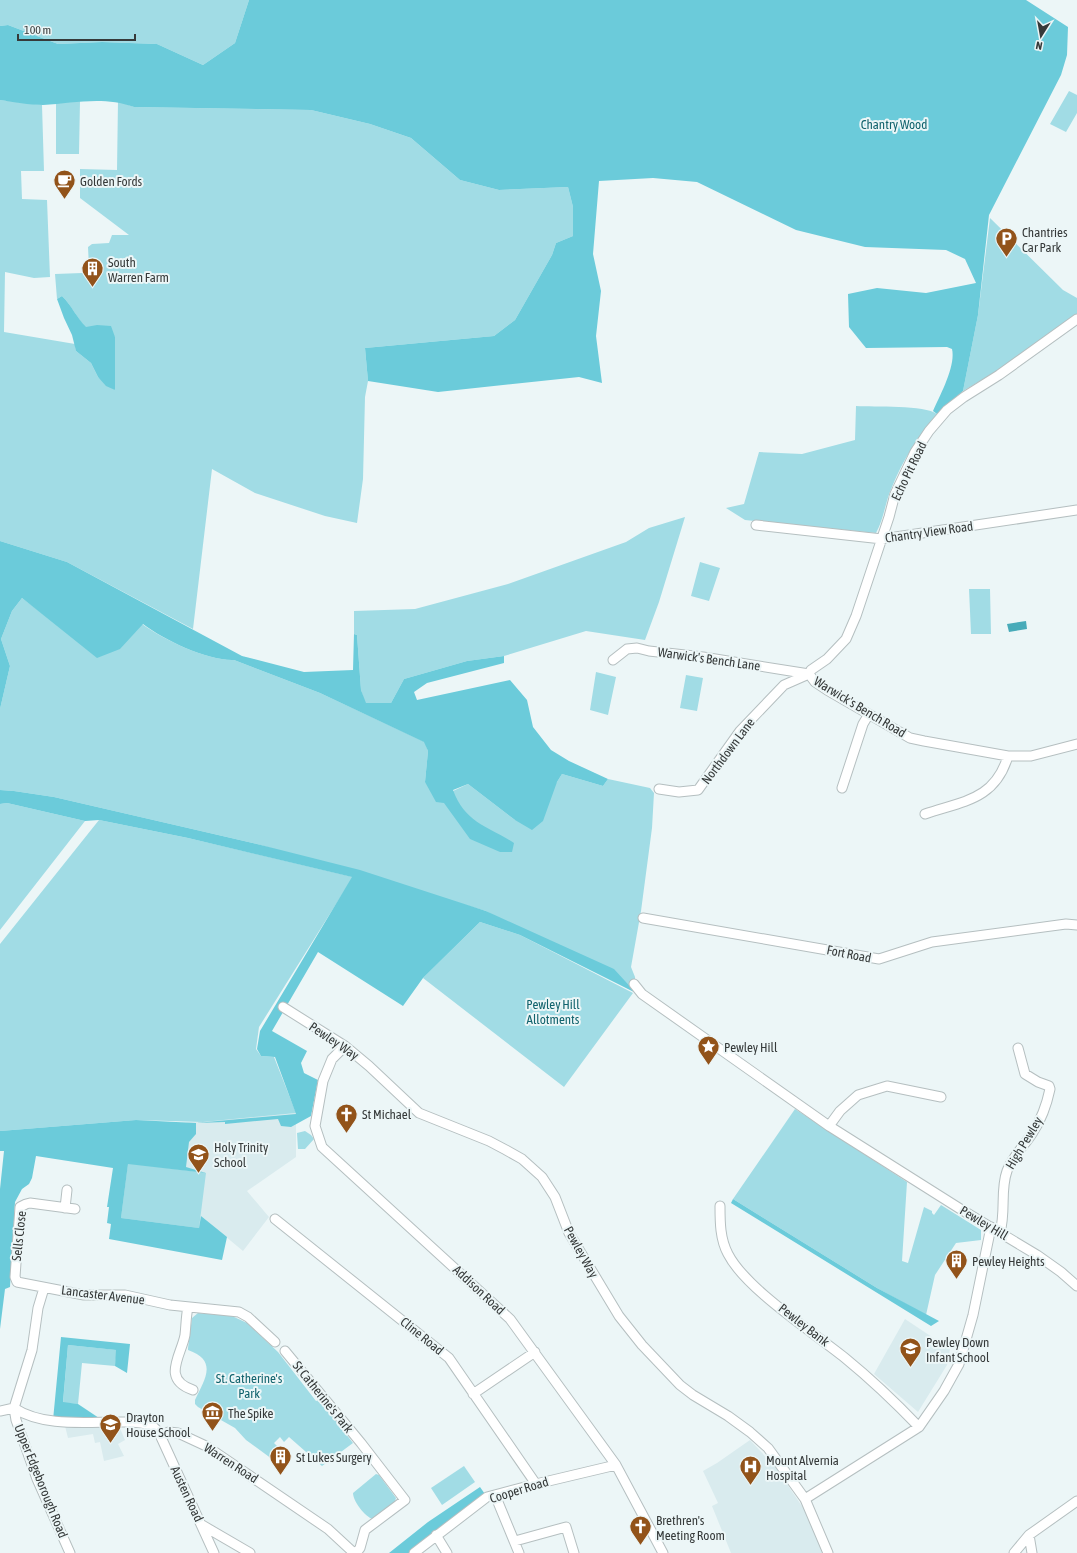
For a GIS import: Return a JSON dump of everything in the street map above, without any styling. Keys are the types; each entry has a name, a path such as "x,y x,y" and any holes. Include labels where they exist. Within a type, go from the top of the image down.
{"street":[{"name":"Echo Pit Road","path":"809,674 811,670 827,659 846,639 856,616 882,539 895,494 915,452 929,431 947,410 1077,319"},
{"name":"Chantry View Road","path":"756,525 882,539 1077,510"},
{"name":"Warwick's Bench Lane","path":"613,660 626,650 637,648 809,674"},
{"name":"Warwick's Bench Road","path":"809,674 815,682 910,738 1008,756 1031,756 1077,744"},
{"name":"Northdown Lane","path":"659,789 679,792 698,790 740,731 784,685 809,674"},
{"path":"842,788 863,724 869,714"},
{"path":"925,814 978,797 990,789 1004,771 1008,756"},
{"name":"Fort Road","path":"643,918 878,959 932,942 1066,924 1077,926"},
{"name":"Pewley Hill","path":"634,984 642,994 829,1126 1000,1232 1061,1272 1077,1286"},
{"name":"Pewley Way","path":"283,1007 345,1046 369,1066 419,1113 489,1141 522,1159 542,1177 550,1188 564,1224 586,1264 620,1316 642,1345 680,1385 693,1396 728,1416 750,1432 768,1448 805,1499 828,1553"},
{"name":"Addison Road","path":"345,1046 332,1059 328,1066 318,1103 315,1126 322,1147 510,1319 616,1465 663,1553"},
{"name":"High Pewley","path":"1000,1232 1003,1221 1004,1182 1006,1172 1010,1164 1034,1132 1050,1089 1049,1086 1038,1082 1025,1074 1018,1048"},
{"path":"829,1126 840,1111 858,1095 887,1086 941,1097"},
{"path":"65,1208 67,1190"},
{"name":"Sells Close","path":"44,1288 20,1284 16,1280 20,1207 30,1203 75,1209"},
{"name":"Pewley Bank","path":"720,1206 721,1234 724,1244 728,1253 745,1276 776,1304 883,1390 919,1427"},
{"name":"Cline Road","path":"275,1219 449,1358 536,1484"},
{"path":"805,1499 919,1427 944,1391 959,1364 973,1315 991,1227"},
{"name":"Lancaster Avenue","path":"14,1408 34,1342 38,1308 44,1288 84,1295 133,1296 188,1307 239,1312 248,1317 275,1342"},
{"path":"188,1307 185,1334 174,1369 176,1377 181,1384 193,1390"},
{"name":"St Catherine's Park","path":"285,1351 361,1443 405,1500 366,1530 360,1548 355,1553"},
{"path":"474,1394 535,1352"},
{"path":"0,1411 14,1408 26,1416 69,1422 135,1422 151,1425 160,1435"},
{"name":"Upper Edgeborough Road","path":"14,1408 16,1420 37,1479 70,1553"},
{"name":"Warren Road","path":"160,1435 169,1432 178,1433 206,1446 328,1529 355,1553"},
{"name":"Austen Road","path":"160,1435 214,1553"},
{"name":"Cooper Road","path":"414,1553 487,1498 536,1484 616,1465"},
{"path":"495,1495 519,1553"},
{"path":"1014,1553 1029,1535 1077,1501"},
{"path":"202,1524 250,1553"},
{"path":"515,1541 566,1527 574,1553"},
{"path":"436,1535 447,1553"},
{"path":"1029,1535 1032,1553"}],"shaded area":[{"path":"1026,621 1027,629 1009,632 1007,624"},
{"name":"Holy Trinity School","path":"296,1113 296,1157 247,1191 269,1217 243,1251 201,1216 200,1230 117,1222 132,1130 189,1122"},
{"name":"Pewley Down Infant School","path":"905,1319 950,1349 947,1365 918,1412 874,1374"},
{"name":"Drayton House School","path":"65,1426 119,1426 125,1440 118,1444 124,1456 104,1461 100,1442 95,1443 93,1434 68,1438"},
{"name":"Mount Alvernia Hospital","path":"750,1440 776,1468 810,1518 823,1553 731,1553 712,1506 718,1503 703,1471"}],"green space":[{"path":"0,0 249,0 235,43 203,65 157,44 102,42 58,44 8,25 0,26"},
{"name":"Chantry Wood","path":"249,0 1026,0 1068,27 1067,55 1061,75 989,215 978,315 963,391 937,414 933,411 950,372 953,356 952,349 947,347 866,348 849,327 848,294 877,288 926,293 976,283 965,259 946,250 865,247 796,230 697,182 653,178 599,181 593,254 601,291 596,336 602,383 579,377 438,392 368,381 365,348 494,336 515,320 552,255 556,243 573,236 573,207 568,187 499,190 460,180 411,138 370,124 311,110 134,107 100,101 38,105 0,100 0,26 8,25 58,44 102,42 157,44 203,65 235,43"},
{"path":"1069,91 1077,95 1077,113 1066,132 1050,124"},
{"path":"0,100 42,105 44,171 21,171 22,199 47,200 50,277 34,278 5,272 4,332 75,344 76,351 91,363 98,377 115,390 115,337 108,331 99,327 95,326 86,328 62,296 57,299 55,274 82,273 82,267 89,267 88,247 92,244 109,243 112,235 129,235 80,198 80,169 117,170 118,101 134,107 311,110 370,124 411,138 460,180 499,190 568,187 573,207 573,236 556,243 552,255 515,320 494,336 365,348 368,381 365,397 363,479 357,523 325,516 255,493 212,469 193,629 67,562 0,541"},
{"path":"80,101 79,154 56,154 56,103"},
{"path":"990,218 1063,290 1077,298 1077,315 995,372 963,391 978,315"},
{"path":"62,296 86,327 97,325 111,326 115,337 115,390 106,386 98,377 91,363 76,351 72,335 57,299"},
{"path":"856,406 922,409 937,414 917,440 901,467 876,533 745,520 726,508 744,504 759,452 802,454 855,440"},
{"path":"685,517 659,602 645,640 586,631 504,656 467,661 404,679 391,703 365,703 361,690 357,635 354,634 354,611 415,609 508,584 626,542 649,528"},
{"path":"0,541 67,562 242,656 304,672 353,670 354,634 357,635 361,690 366,703 391,703 404,679 467,661 504,656 504,663 427,683 414,692 417,700 510,680 527,700 533,727 551,750 569,761 608,779 603,786 562,774 557,782 543,821 532,830 515,820 468,784 453,790 464,810 471,817 514,843 512,852 500,852 470,839 444,803 436,802 425,782 428,751 424,742 320,693 234,660 212,657 174,643 143,624 120,649 97,658 22,598 12,611 1,639 10,666 0,709"},
{"path":"700,562 720,568 709,601 691,596"},
{"path":"969,589 990,589 991,634 971,634"},
{"path":"22,598 51,620 135,631 142,624 162,637 186,648 212,657 234,660 320,693 425,742 428,751 425,782 453,791 468,784 515,820 557,782 562,774 603,786 608,779 650,788 654,793 652,828 641,911 631,967 635,977 636,993 486,911 257,844 54,797 0,790 0,709 10,666 1,639 12,611"},
{"path":"596,672 616,677 608,715 590,710"},
{"path":"686,675 703,678 697,711 680,708"},
{"path":"0,790 54,797 257,844 360,870 486,911 614,969 636,993 520,935 480,922 423,978 403,1006 318,952 272,1031 307,1051 301,1063 304,1073 318,1080 311,1116 291,1127 281,1126 278,1119 225,1124 225,1122 196,1123 296,1114 275,1057 261,1056 257,1049 260,1031 352,877 188,838 99,820 85,821 7,803 0,804"},
{"path":"7,803 85,821 0,930 0,804"},
{"path":"99,820 188,838 353,877 259,1027 256,1049 261,1056 274,1057 296,1113 203,1122 136,1120 0,1131 0,944"},
{"name":"Pewley Hill Allotments","path":"480,922 520,935 633,993 564,1087 423,978"},
{"path":"795,1109 907,1182 902,1261 908,1263 924,1207 932,1211 934,1215 941,1205 981,1230 981,1240 956,1243 935,1275 926,1315 877,1288 733,1199"},
{"path":"136,1120 196,1123 196,1134 189,1142 186,1167 206,1173 128,1164 121,1218 199,1228 201,1216 227,1237 222,1260 109,1239 111,1224 107,1223 109,1207 107,1207 113,1168 36,1156 32,1178 29,1184 22,1189 15,1202 10,1287 5,1289 0,1329 0,1189 4,1151 0,1151 0,1131"},
{"path":"305,1131 314,1139 305,1149 298,1149 297,1133"},
{"path":"128,1163 206,1173 199,1228 121,1218"},
{"path":"733,1199 877,1288 939,1321 931,1326 731,1203"},
{"name":"St. Catherine's Park","path":"198,1313 232,1316 247,1323 278,1352 316,1401 319,1400 331,1411 331,1415 353,1443 322,1466 289,1437 284,1442 280,1437 274,1443 278,1447 272,1459 246,1440 235,1428 198,1407 195,1404 195,1400 205,1378 206,1365 198,1354 188,1350 188,1348 192,1318"},
{"path":"61,1337 130,1344 127,1373 115,1366 116,1350 68,1345 63,1402 78,1404 105,1422 53,1420"},
{"path":"68,1345 117,1350 115,1366 82,1363 78,1404 63,1403"},
{"path":"464,1466 475,1482 442,1505 431,1488"},
{"path":"376,1474 379,1475 396,1498 394,1504 373,1519 366,1515 360,1508 353,1493"},
{"path":"480,1487 487,1497 414,1553 389,1553 428,1522"}],"place":[{"name":"Golden Fords","path":"65,200"},
{"name":"Chantries Car Park","path":"1007,258"},
{"name":"South Warren Farm","path":"93,288"},
{"name":"Pewley Hill","path":"709,1066"},
{"name":"St Michael","path":"346,1134"},
{"name":"Holy Trinity School","path":"198,1174"},
{"name":"Pewley Heights","path":"956,1280"},
{"name":"Pewley Down Infant School","path":"910,1368"},
{"name":"The Spike","path":"212,1432"},
{"name":"Drayton House School","path":"110,1444"},
{"name":"St Lukes Surgery","path":"280,1476"},
{"name":"Mount Alvernia Hospital","path":"750,1486"},
{"name":"Brethren's Meeting Room","path":"640,1546"}]}
